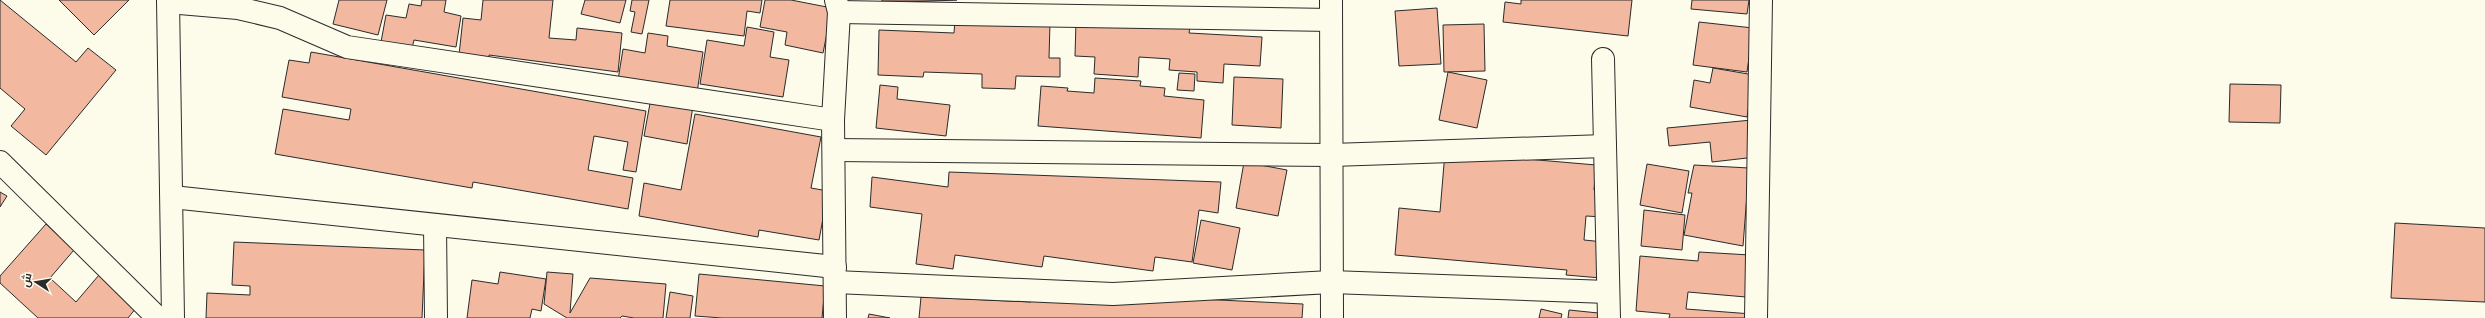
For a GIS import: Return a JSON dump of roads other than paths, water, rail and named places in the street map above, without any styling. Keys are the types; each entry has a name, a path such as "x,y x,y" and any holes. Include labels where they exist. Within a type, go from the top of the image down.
{"street":[{"path":"1756,318 1761,0"},
{"path":"173,318 168,1 238,8 280,18 347,47 833,120"},
{"path":"835,318 833,120 837,6 1331,10 1332,318"},
{"path":"1602,59 1609,318"},
{"path":"834,150 1332,155 1605,146"},
{"path":"0,162 158,318"},
{"path":"172,197 435,225 835,275 1113,294 1332,282 1608,292"},
{"path":"435,225 436,318"}]}
